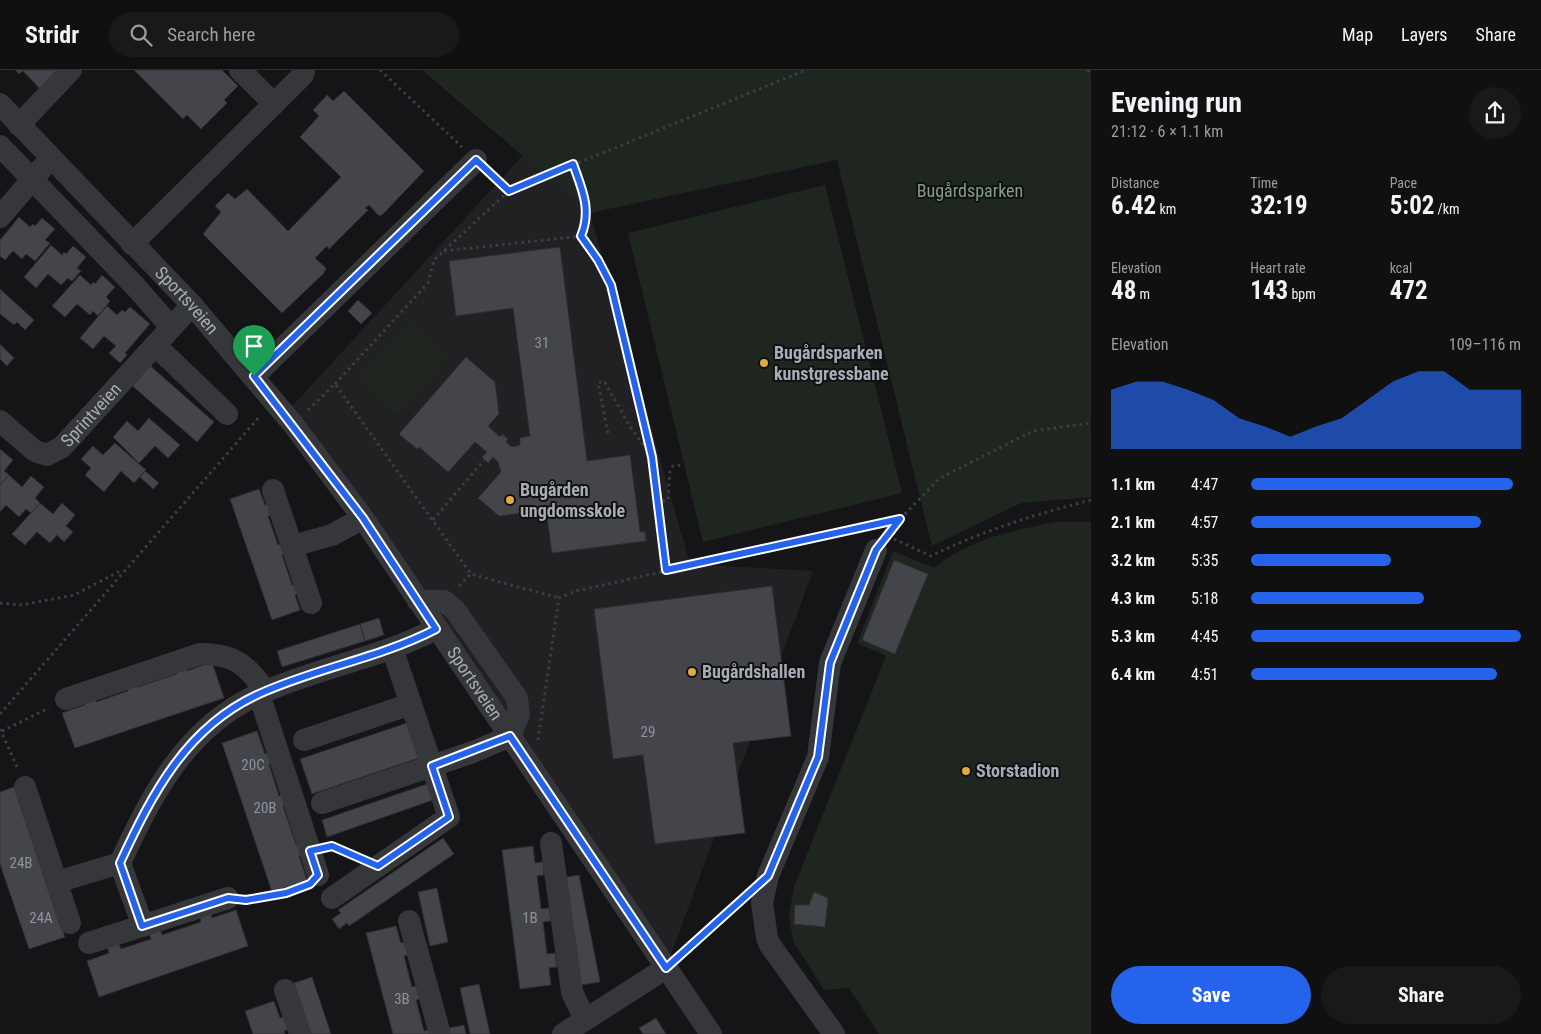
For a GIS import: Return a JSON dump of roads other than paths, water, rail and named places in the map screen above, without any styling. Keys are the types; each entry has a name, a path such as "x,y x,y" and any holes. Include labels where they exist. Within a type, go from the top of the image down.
{"street":[{"path":"19,125 72,70"},
{"path":"240,70 274,104"},
{"path":"132,244 303,75 304,70"},
{"name":"Sportsveien","path":"0,104 192,305 293,424 363,518 436,629 711,1034"},
{"path":"0,146 134,285 171,327"},
{"path":"0,216 32,178 52,159"},
{"path":"254,376 476,160"},
{"name":"Sprintveien","path":"0,421 35,451 47,455 62,447 192,305"},
{"path":"155,344 227,414"},
{"path":"273,490 311,603"},
{"path":"292,546 332,535 363,518"},
{"path":"834,1034 776,954 767,938 762,903 768,876 818,757 830,663 876,550"},
{"path":"322,804 432,766 510,736 519,715 516,698 455,610 444,601 418,601"},
{"path":"142,926 120,863 148,804 186,750 226,714 262,693 392,648 436,629"},
{"path":"332,898 449,817 392,648"},
{"path":"66,699 200,654 217,653 232,658 247,669 262,693 318,875"},
{"path":"304,740 411,704"},
{"path":"25,788 70,922"},
{"path":"551,843 572,992 585,1020"},
{"path":"57,882 120,863"},
{"path":"89,943 228,898"},
{"path":"409,920 440,1034"},
{"path":"563,1034 666,968"},
{"path":"285,990 300,1034"}],"place":[{"name":"Bugårdsparken kunstgressbane","path":"764,363"},
{"name":"Bugården ungdomsskole","path":"510,500"},
{"name":"Bugårdshallen","path":"692,672"},
{"name":"Storstadion","path":"966,771"}],"park label":[{"name":"Bugårdsparken","path":"970,191"}]}
